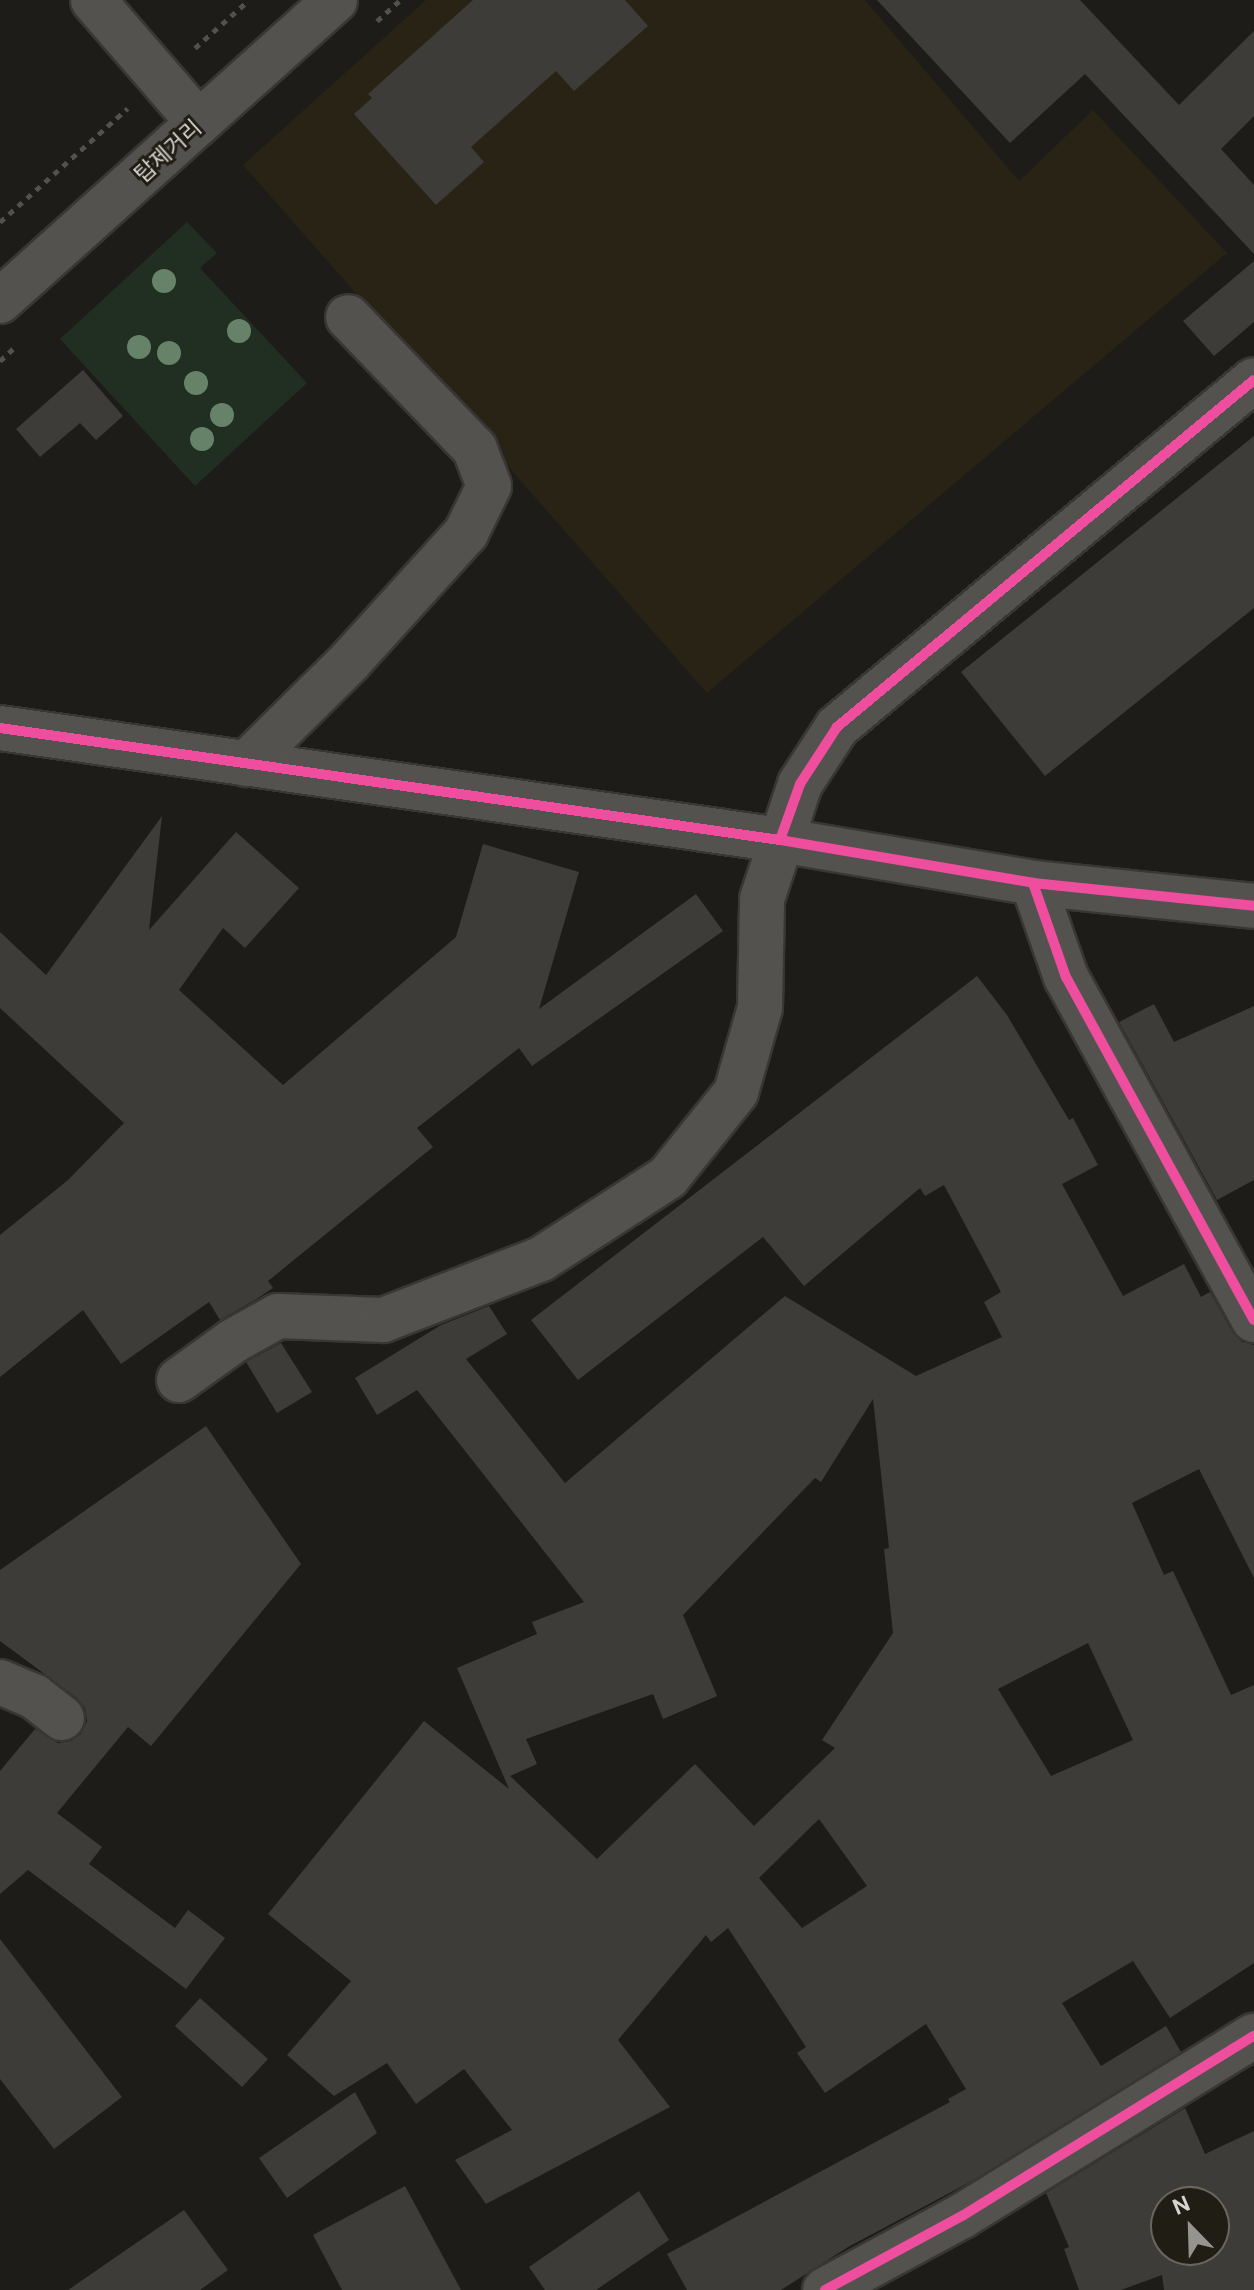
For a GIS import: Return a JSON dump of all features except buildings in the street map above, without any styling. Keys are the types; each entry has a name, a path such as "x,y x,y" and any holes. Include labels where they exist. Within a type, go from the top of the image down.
{"street":[{"path":"93,0 199,123"},
{"name":"탑제거리","path":"0,301 335,0"},
{"path":"246,764 350,661 466,533 489,486 475,449 348,317"},
{"path":"179,1380 233,1341 278,1316 383,1320 541,1259 668,1177 736,1092 760,1008 762,899 800,784 837,727 1254,380"},
{"path":"0,728 780,840 1033,883 1254,906"},
{"path":"1033,883 1066,977 1254,1320"},
{"path":"0,1682 35,1697 62,1718"},
{"path":"825,2290 962,2216 1254,2036"}],"shaded area":[{"path":"426,0 865,0 1019,181 1093,110 1227,253 707,693 243,165"}],"green space":[{"path":"187,222 217,253 200,268 307,383 195,486 60,339"}],"cycle path":[{"path":"780,840 800,784 837,727 1254,380"},
{"path":"0,728 780,840 1033,883 1254,906"},
{"path":"1033,883 1066,977 1254,1320"},
{"path":"825,2290 962,2216 1254,2036"}]}
